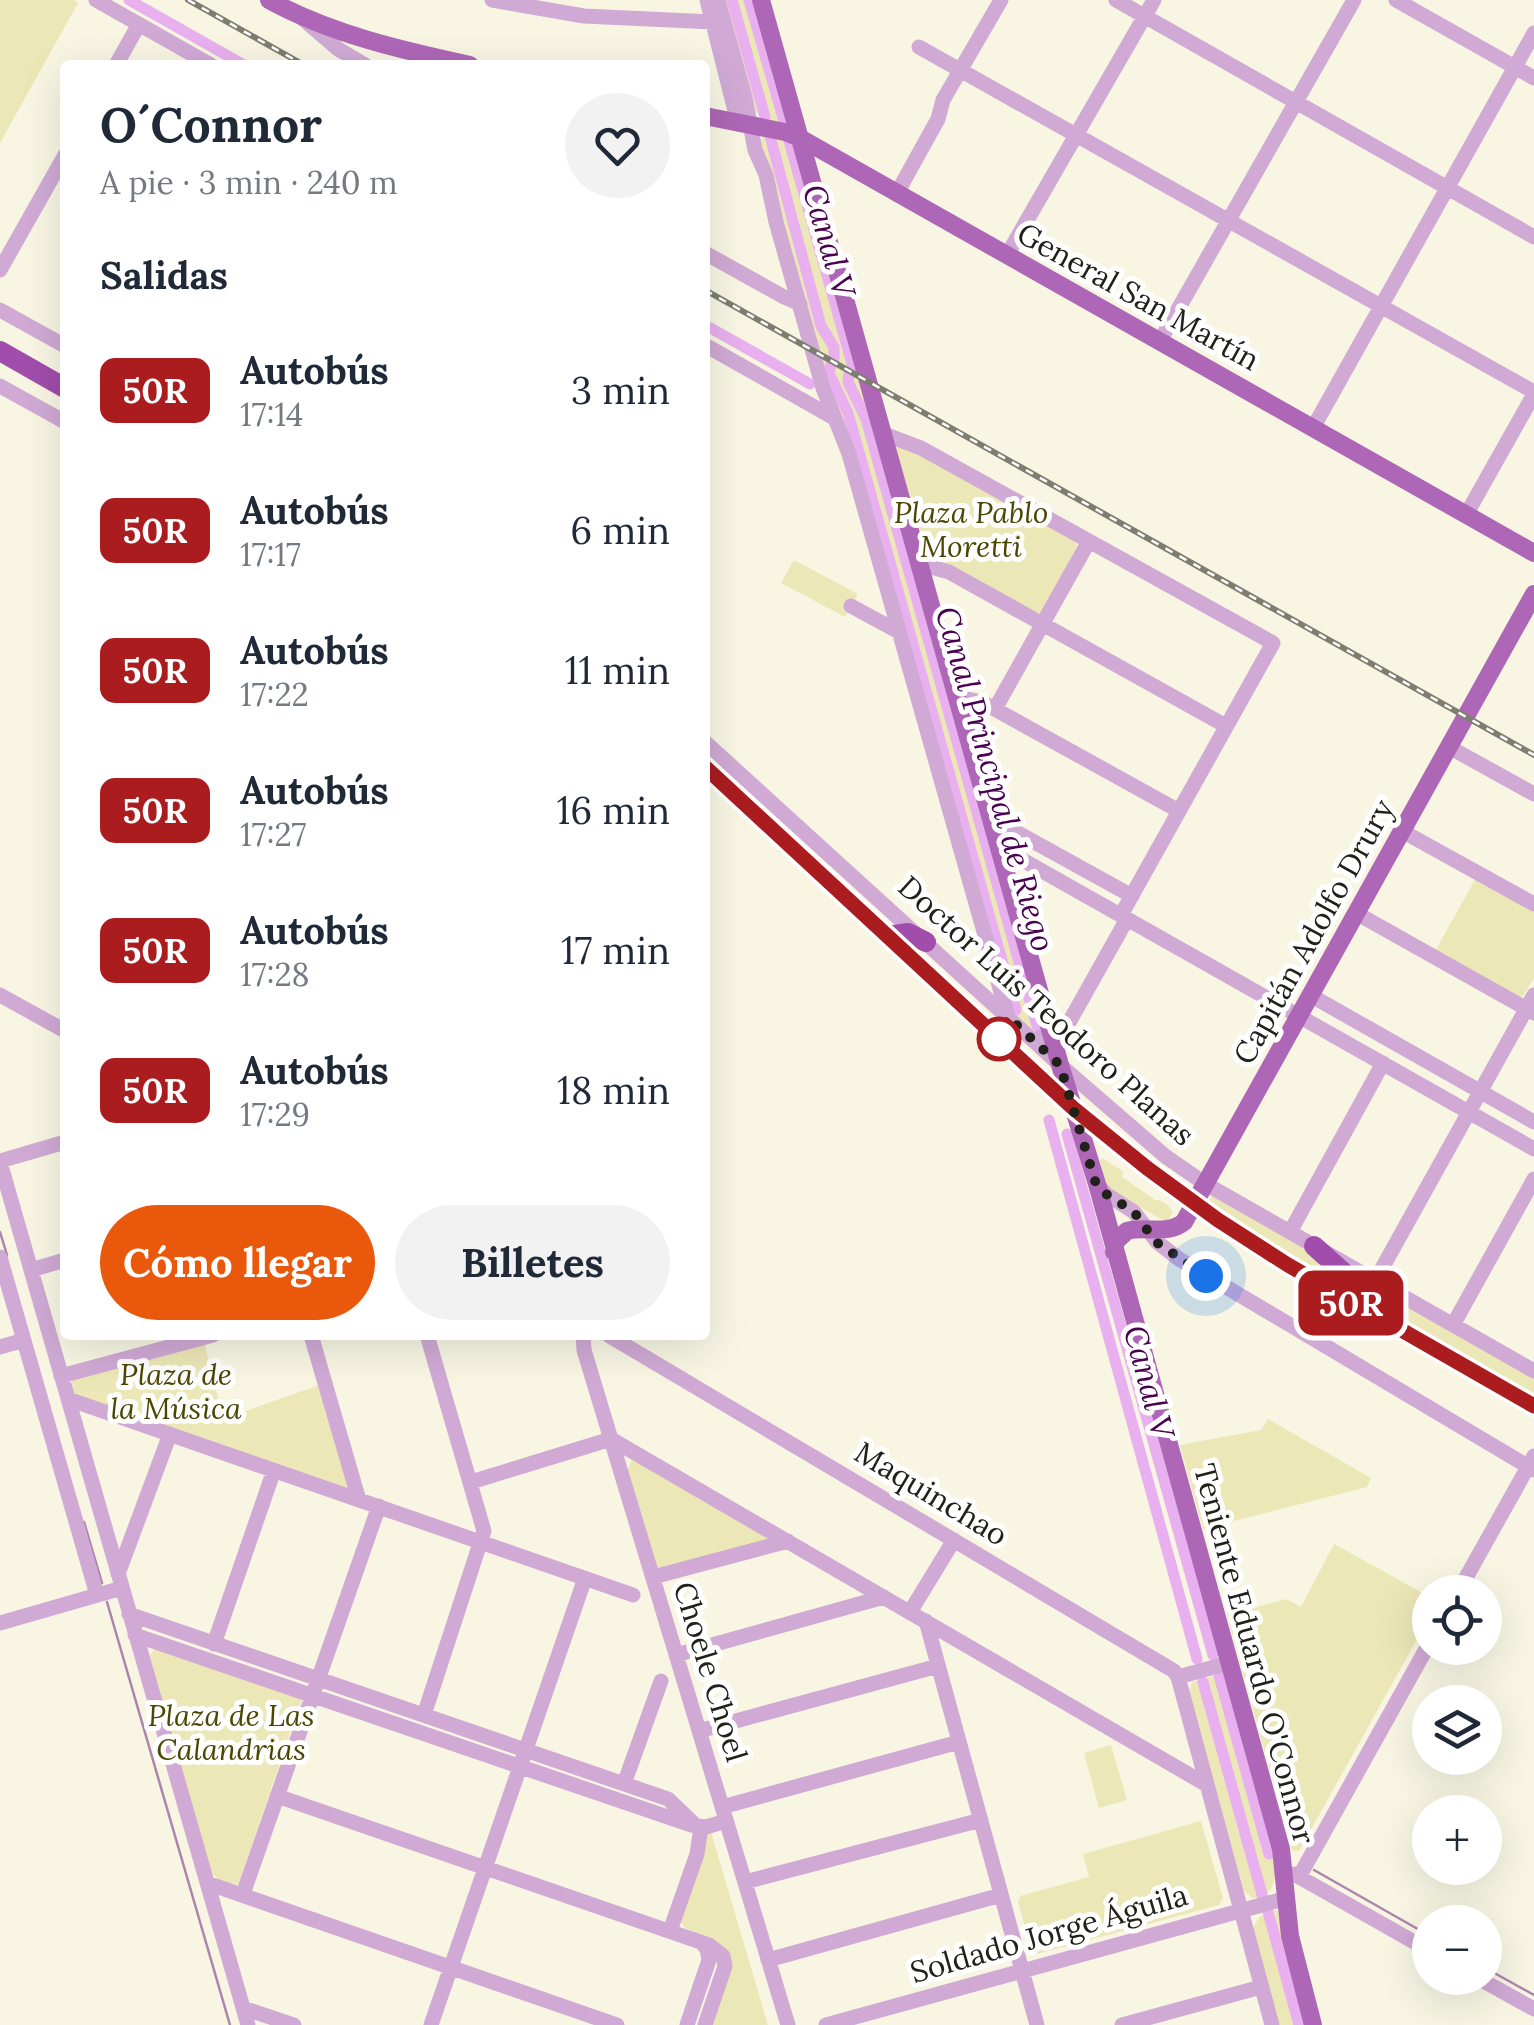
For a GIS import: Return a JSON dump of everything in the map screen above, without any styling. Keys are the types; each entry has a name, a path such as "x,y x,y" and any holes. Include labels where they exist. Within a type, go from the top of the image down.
{"highway":[{"path":"0,337 60,371"},
{"path":"0,351 60,385"},
{"path":"710,772 1073,1108 1191,1208 1534,1406"},
{"path":"710,789 1080,1130 1294,1284 1534,1420"},
{"path":"888,936 908,933 926,942"},
{"path":"1314,1246 1432,1349"}],"main road":[{"path":"269,0 361,38 440,60"},
{"name":"Teniente Eduardo O'Connor","path":"762,0 1282,1854 1292,1872 1286,1898 1290,1936 1313,2025"},
{"name":"General San Martín","path":"710,117 800,138 1534,553"},
{"path":"810,173 816,158 836,158"},
{"name":"Capitán Adolfo Drury","path":"1191,1208 1534,594"},
{"path":"1114,1252 1122,1234 1132,1229 1178,1227 1191,1208"}],"street":[{"path":"96,0 202,60"},
{"path":"492,0 584,16 713,22"},
{"path":"706,0 744,124 766,176 823,388 849,454 1008,1017"},
{"path":"718,0 744,124"},
{"path":"898,192 1000,0"},
{"path":"1116,0 1534,237"},
{"path":"1007,254 1154,0"},
{"path":"1160,341 1354,0"},
{"path":"1396,0 1534,78"},
{"path":"300,15 326,40 357,60"},
{"path":"119,60 139,24"},
{"path":"1313,428 1534,33"},
{"path":"920,46 1534,393 1466,514"},
{"path":"0,270 60,167"},
{"path":"710,256 800,304"},
{"path":"0,310 60,343"},
{"path":"710,348 834,418"},
{"path":"0,386 60,419"},
{"path":"884,434 912,443 1273,643 1132,896 1068,1026 1062,1032 1032,1039"},
{"path":"995,709 1089,541"},
{"path":"921,564 949,572 1226,726"},
{"path":"851,606 899,632"},
{"path":"958,697 977,700 995,709 1179,811"},
{"path":"1449,746 1534,794"},
{"name":"Doctor Luis Teodoro Planas","path":"710,747 1060,1065 1174,1163 1533,1369"},
{"path":"992,818 1132,896"},
{"path":"1402,831 1534,904"},
{"path":"1002,857 1022,859 1534,1149"},
{"path":"1356,914 1532,1005 1376,1280"},
{"path":"973,985 988,984 994,971"},
{"path":"0,994 60,1028"},
{"path":"1310,995 1534,1122"},
{"path":"1290,1232 1383,1063"},
{"path":"1073,1108 1079,1089 1093,1093"},
{"path":"60,1144 0,1162 248,2025"},
{"path":"1453,1325 1534,1179"},
{"path":"1096,1184 1134,1212 1156,1242 1191,1267 1532,1464 1468,1575"},
{"path":"0,1256 97,1595"},
{"path":"31,1270 60,1261"},
{"path":"0,1348 24,1340"},
{"path":"61,1376 194,1340"},
{"path":"312,1340 359,1500"},
{"path":"424,1715 482,1542 483,1525 428,1340"},
{"name":"Choele Choel","path":"583,1340 788,2025"},
{"name":"Maquinchao","path":"616,1340 1169,1667 1178,1677"},
{"path":"68,1398 632,1594"},
{"path":"0,1623 97,1595 120,1581 170,1434"},
{"path":"471,1482 611,1439 1207,1785"},
{"path":"214,1644 274,1470"},
{"path":"243,1894 378,1506"},
{"path":"910,1612 954,1540"},
{"path":"652,1577 788,1541"},
{"path":"431,2025 585,1578"},
{"path":"676,1655 884,1597"},
{"path":"129,1614 214,1644 315,1687 523,1758 624,1784 673,1802 698,1826 697,1854 670,1931"},
{"path":"926,1621 1037,2025"},
{"path":"135,1635 424,1715 698,1826 724,1814 959,1742"},
{"path":"1229,1662 1178,1677 1272,2025"},
{"path":"1412,1940 1292,1872 1416,1665"},
{"path":"699,1731 938,1666"},
{"path":"624,1784 661,1680"},
{"path":"277,1796 698,1940 719,1952 724,1961 724,1973 706,2025"},
{"path":"745,1882 981,1820"},
{"path":"207,1883 617,2025"},
{"path":"768,1960 1001,1895"},
{"name":"Soldado Jorge Águila","path":"826,2025 1286,1898"},
{"path":"687,2025 708,1960 707,1949 698,1940"},
{"path":"1122,2025 1262,1987"},
{"path":"1502,1992 1534,2010"},
{"path":"243,2008 294,2025"}],"green space":[{"path":"0,0 78,3 0,143"},
{"path":"724,0 756,0 788,121 785,123 764,119 755,111"},
{"path":"763,136 793,141 1044,1025 1039,1031 1014,1014 831,395 759,143"},
{"name":"Plaza Pablo Moretti","path":"898,443 1075,542 1077,546 1042,613 1034,613 926,552 895,446"},
{"path":"794,560 858,594 845,617 781,583"},
{"path":"1476,878 1534,911 1534,978 1523,996 1435,951"},
{"path":"1102,1158 1123,1171 1122,1177 1168,1206 1173,1213 1167,1221 1111,1191"},
{"path":"1212,1196 1310,1249 1357,1294 1211,1205"},
{"path":"1338,1265 1534,1377 1534,1396 1410,1325"},
{"name":"Plaza de la Música","path":"204,1342 223,1419 322,1384 350,1484 348,1491 73,1395 72,1380"},
{"path":"1268,1419 1371,1478 1367,1487 1203,1529 1180,1445 1261,1430"},
{"path":"632,1459 771,1539 658,1568 627,1470"},
{"path":"1334,1544 1412,1587 1412,1648 1299,1851 1292,1851 1227,1615 1286,1599 1301,1607"},
{"name":"Plaza de Las Calandrias","path":"155,1648 302,1699 238,1885 220,1881 210,1871 150,1656"},
{"path":"1224,1674 1275,1853 1273,1883 1263,1898 1252,1898 1243,1890 1189,1692 1192,1682"},
{"path":"1111,1745 1127,1800 1099,1808 1084,1753"},
{"path":"1201,1821 1223,1898 1219,1905 1037,1954 1032,1952 1018,1902 1020,1896 1089,1877 1083,1854"},
{"path":"711,1832 768,2025 709,2025 727,1972 720,1945 685,1928 681,1922 707,1833"},
{"path":"1279,1912 1309,2025 1278,2025 1252,1930 1259,1917"}],"waterway":[{"path":"129,0 235,60"},
{"name":"Canal V","path":"732,0 765,117"},
{"name":"Canal Principal de Riego","path":"749,0 783,118"},
{"name":"Canal V","path":"770,136 821,326 834,347 834,360"},
{"name":"Canal Principal de Riego","path":"789,141 852,370"},
{"path":"710,328 810,384"},
{"name":"Canal V","path":"831,364 829,373 848,413 1016,1010"},
{"name":"Canal Principal de Riego","path":"849,374 848,382 866,419 1037,1026"},
{"name":"Canal V","path":"1049,1120 1197,1659"},
{"name":"Canal Principal de Riego","path":"1067,1134 1213,1655"},
{"path":"0,1232 7,1255"},
{"path":"84,1522 102,1583"},
{"path":"107,1602 230,2025"},
{"name":"Canal Principal de Riego","path":"1219,1676 1269,1854"},
{"name":"Canal V","path":"1203,1682 1263,1898"},
{"path":"1314,1870 1412,1926"},
{"name":"Canal Principal de Riego","path":"1268,1912 1299,2025"},
{"path":"1502,1977 1534,1995"}],"railway":[{"path":"188,0 295,60"},
{"path":"710,293 1534,755"}],"bus line":[{"name":"50R","path":"710,771 1073,1108 1147,1168 1288,1265 1534,1406"}],"route":[{"path":"999,1039 1008,1017 1060,1065 1096,1184 1134,1212 1156,1242 1206,1276"}]}
